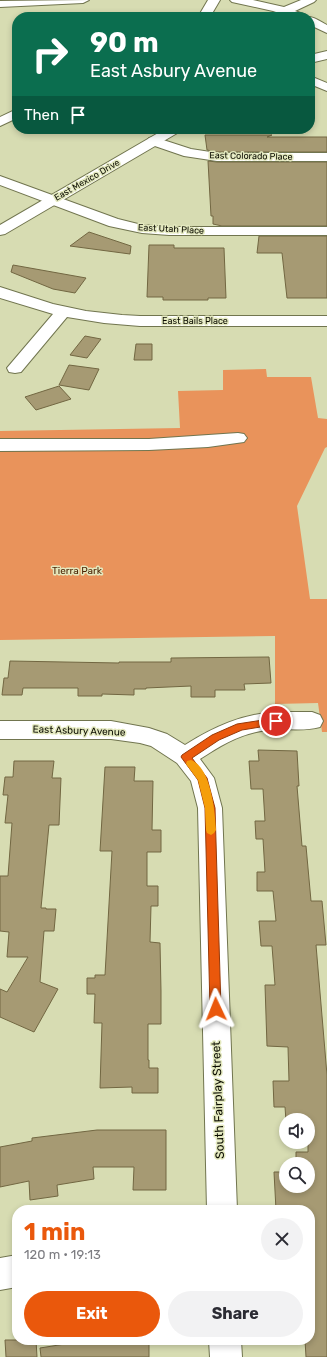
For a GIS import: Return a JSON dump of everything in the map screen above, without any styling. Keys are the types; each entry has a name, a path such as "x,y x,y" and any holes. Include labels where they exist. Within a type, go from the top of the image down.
{"street":[{"path":"0,4 65,6 83,0"},
{"path":"207,12 214,0"},
{"path":"236,0 288,12"},
{"path":"285,11 310,0"},
{"path":"315,23 327,30"},
{"path":"315,58 327,55"},
{"path":"315,82 327,87"},
{"path":"0,122 12,116"},
{"name":"East Mexico Drive","path":"0,232 166,134"},
{"name":"East Colorado Place","path":"154,141 189,153 217,157 327,157"},
{"name":"East Utah Place","path":"0,180 114,223 142,229 176,231 327,231"},
{"name":"East Bails Place","path":"0,292 36,305 63,312 94,317 140,321 327,321"},
{"path":"15,368 63,312"},
{"path":"0,445 130,446 204,442 238,438"},
{"path":"185,757 216,738 241,726 276,721 312,721"},
{"name":"East Asbury Avenue","path":"0,730 111,730 141,734 159,740 185,757"},
{"name":"South Fairplay Street","path":"185,757 202,778 210,808 222,1205"},
{"path":"0,1274 12,1272"},
{"path":"225,1345 226,1357"}],"green space":[{"name":"Tierra Park","path":"266,369 267,377 311,377 318,418 327,419 327,447 325,448 297,506 310,599 327,599 327,732 322,732 318,703 275,704 275,636 0,640 0,431 180,428 178,391 223,390 223,370"}],"building":[{"path":"205,135 327,137 327,152 217,152 207,150"},
{"path":"208,161 327,162 327,226 222,226 213,224 213,216 211,216"},
{"path":"89,232 131,246 130,254 70,246"},
{"path":"259,236 327,236 327,298 287,298 282,253 257,253"},
{"path":"149,245 174,245 174,248 224,248 226,298 208,298 208,300 163,300 163,297 147,297"},
{"path":"13,265 86,278 75,293 53,289 11,272"},
{"path":"85,336 101,339 87,358 70,355"},
{"path":"136,344 152,344 152,360 134,360"},
{"path":"69,365 99,369 89,390 59,385"},
{"path":"59,386 71,399 36,410 25,397"},
{"path":"269,657 271,683 244,684 245,690 215,690 215,697 191,697 191,686 134,689 134,695 102,694 102,696 78,696 78,688 23,688 22,695 2,695 4,678 8,678 10,661 119,663 171,662 171,658"},
{"path":"258,750 297,751 299,786 297,786 302,846 306,846 311,901 322,901 326,945 316,945 327,1075 327,1357 306,1357 305,1345 315,1345 315,1205 276,1205 274,1172 279,1172 279,1193 315,1193 315,1157 296,1157 296,1152 308,1152 308,1149 315,1149 315,1113 285,1113 285,1107 274,1107 273,1081 289,1081 288,1047 267,1046 265,985 275,985 272,946 261,946 259,921 276,921 273,891 257,891 257,872 265,872 263,839 256,839 255,821 265,821 263,789 251,789 249,761 259,761"},
{"path":"14,761 54,761 52,778 61,778 59,825 49,825 41,908 56,909 54,931 44,931 40,982 58,989 34,1032 0,1017 0,989 7,992 28,957 7,957 9,932 0,931 0,876 8,876 12,823 5,823 8,795 3,795 5,777 13,777"},
{"path":"105,767 135,767 134,781 153,781 152,830 161,830 161,852 147,852 147,886 158,886 158,906 151,906 150,942 160,943 161,1024 148,1024 148,1060 149,1068 158,1068 158,1093 132,1093 132,1087 100,1088 102,1023 94,1023 95,994 87,994 87,978 95,978 95,975 105,975 112,851 100,851"},
{"path":"97,1130 166,1130 166,1190 133,1190 134,1167 93,1167 94,1179 57,1185 58,1196 30,1200 29,1181 0,1187 0,1147 32,1141 32,1138"},
{"path":"5,1340 12,1340 12,1345 36,1345 37,1357 6,1357"},
{"path":"59,1345 149,1345 149,1357 41,1357 40,1348"}],"slow traffic":[{"path":"191,764 202,778 210,808 211,830"}],"route":[{"path":"216,1009 210,808 202,778 185,757 216,738 241,726 276,721"}]}
